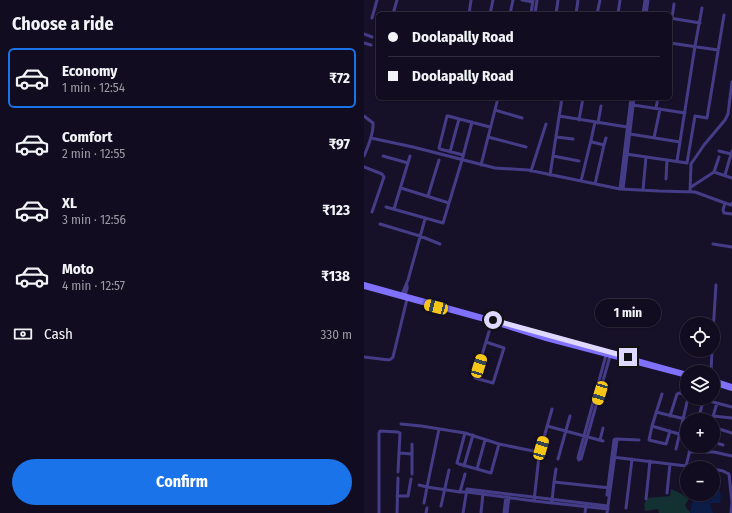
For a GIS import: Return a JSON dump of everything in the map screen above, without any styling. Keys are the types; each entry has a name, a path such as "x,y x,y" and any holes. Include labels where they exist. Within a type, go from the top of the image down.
{"main road":[{"path":"364,284 546,339 580,346 608,356 680,373"},
{"path":"364,287 405,296 680,373"},
{"path":"720,382 732,386"},
{"path":"720,385 732,389"}],"street":[{"path":"372,18 377,0"},
{"path":"394,12 397,0"},
{"path":"469,12 471,0"},
{"path":"490,12 493,0"},
{"path":"510,12 513,0"},
{"path":"522,0 533,1 531,12"},
{"path":"535,12 537,0"},
{"path":"556,12 558,0"},
{"path":"576,12 578,0"},
{"path":"598,12 600,0"},
{"path":"618,12 620,0"},
{"path":"643,12 645,0"},
{"path":"646,12 648,0"},
{"path":"672,13 674,4"},
{"path":"677,161 702,8"},
{"path":"687,163 695,116 707,118 724,15"},
{"path":"672,18 700,23"},
{"path":"364,34 372,37"},
{"path":"364,43 371,45"},
{"path":"672,43 718,50"},
{"path":"690,192 692,164 704,145 725,120 728,114 732,82"},
{"path":"481,165 498,100"},
{"path":"550,175 562,100"},
{"path":"579,120 583,100"},
{"path":"621,189 631,100"},
{"path":"625,154 630,134 634,100"},
{"path":"654,138 658,100"},
{"path":"633,105 684,113"},
{"path":"581,181 601,106"},
{"path":"495,110 522,118"},
{"path":"364,116 373,123 374,126 364,156"},
{"path":"463,155 439,148 447,116 490,127"},
{"path":"559,116 627,127"},
{"path":"450,152 459,119"},
{"path":"386,207 443,223 472,122"},
{"path":"531,171 546,124"},
{"path":"630,134 680,142"},
{"path":"488,137 526,147"},
{"path":"556,137 573,140"},
{"path":"371,138 495,168 531,171 621,189 695,192 732,205 732,203"},
{"path":"595,184 606,138"},
{"path":"591,140 592,142 604,145"},
{"path":"719,151 731,152 731,161 725,175"},
{"path":"625,154 692,164"},
{"path":"383,156 408,163"},
{"path":"394,209 410,156"},
{"path":"553,156 579,161"},
{"path":"643,190 646,157"},
{"path":"691,187 714,172 719,157"},
{"path":"428,196 439,160"},
{"path":"666,179 667,160"},
{"path":"364,174 365,168 382,174 384,177 372,212"},
{"path":"714,172 732,178"},
{"path":"401,188 449,203"},
{"path":"725,203 723,210 724,213 732,214"},
{"path":"364,357 391,359 405,296 404,288 425,219"},
{"path":"380,224 420,236 440,244"},
{"path":"713,244 732,247"},
{"path":"714,317 716,285"},
{"path":"486,342 504,348 493,384 475,378 492,322"},
{"path":"608,356 598,383 589,416 585,437 581,459 579,460 578,458 585,437 593,418 603,384 608,356"},
{"path":"598,383 603,384"},
{"path":"662,394 649,440 666,444 670,431"},
{"path":"670,416 677,394 680,394"},
{"path":"720,404 732,406"},
{"path":"541,448 552,409"},
{"path":"656,412 680,418"},
{"path":"558,459 570,416"},
{"path":"589,416 593,418"},
{"path":"720,417 732,418"},
{"path":"401,424 465,433 499,444 539,453 540,456 535,499"},
{"path":"547,426 601,441 603,428"},
{"path":"652,426 679,434"},
{"path":"424,503 439,429"},
{"path":"720,429 732,433"},
{"path":"676,449 680,430"},
{"path":"379,513 380,431 400,433 398,472"},
{"path":"465,433 457,461 459,464 464,466 491,473 499,444"},
{"path":"464,466 473,436"},
{"path":"606,513 614,457 614,439 639,440"},
{"path":"477,469 485,440"},
{"path":"412,444 412,474"},
{"path":"399,453 412,454"},
{"path":"718,453 732,456"},
{"path":"614,457 680,465"},
{"path":"626,508 632,459"},
{"path":"646,499 650,461"},
{"path":"667,493 670,464"},
{"path":"552,501 556,469"},
{"path":"441,506 449,470"},
{"path":"720,470 728,473 732,472"},
{"path":"728,473 732,502 731,513"},
{"path":"460,492 464,474"},
{"path":"397,513 398,478"},
{"path":"397,496 408,496 411,479"},
{"path":"554,482 609,488"},
{"path":"419,485 460,492 467,491 607,507"},
{"path":"463,513 467,491"},
{"path":"481,513 483,493"},
{"path":"504,513 507,496"},
{"path":"507,496 507,513"},
{"path":"585,513 586,505"},
{"path":"426,513 427,508"}],"green space":[{"path":"671,489 680,493 680,501 688,501 685,505 690,513 659,513 658,509 645,511 644,504 648,498 670,496"}],"water":[{"path":"720,492 721,495 720,503 710,503 713,513 690,513 692,501 720,501"}],"route":[{"path":"493,320 628,357"}]}
